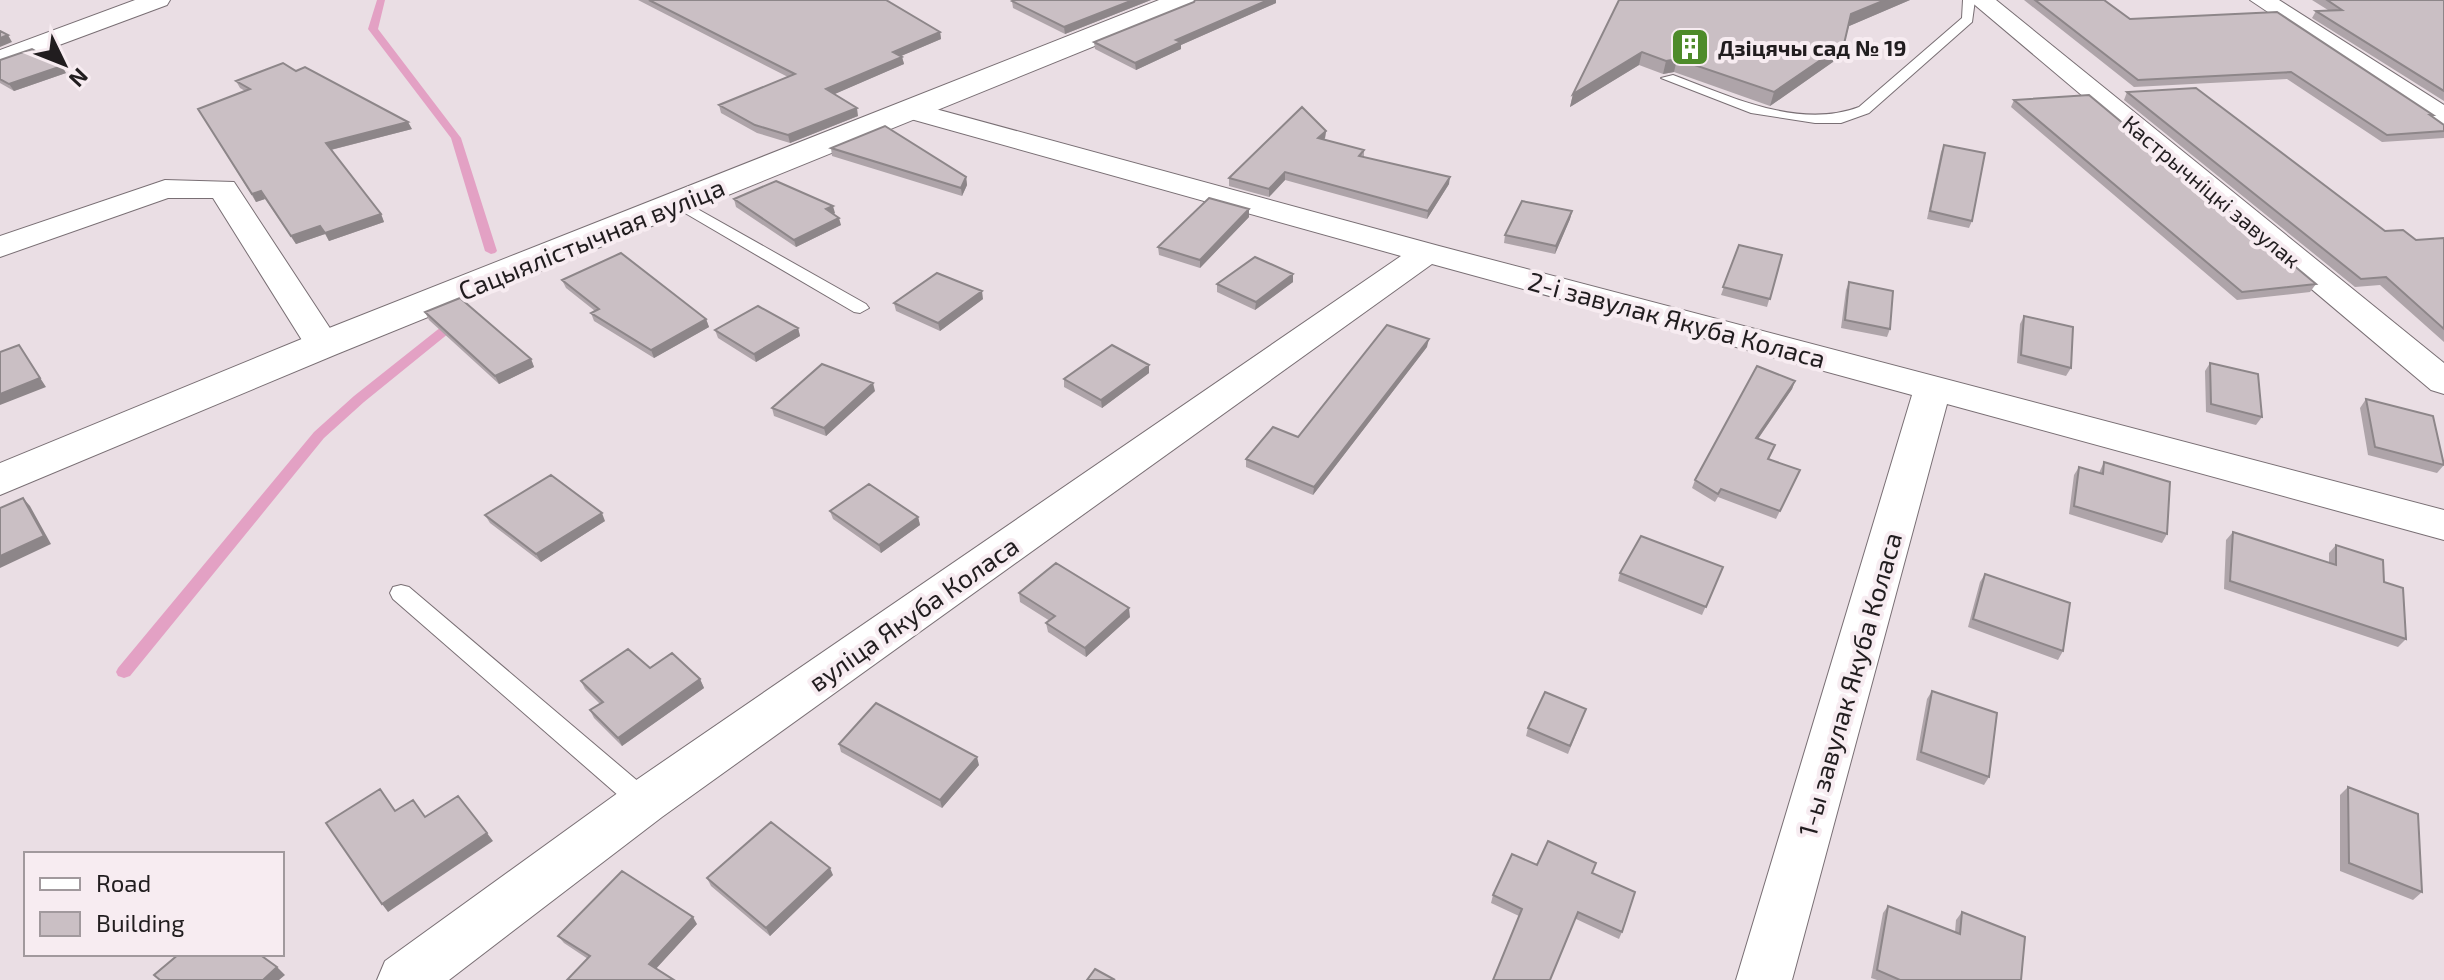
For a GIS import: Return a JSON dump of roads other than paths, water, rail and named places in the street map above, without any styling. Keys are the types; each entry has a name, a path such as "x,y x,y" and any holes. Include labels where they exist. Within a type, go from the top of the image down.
{"main road":[{"name":"Сацыялістычная вуліца","path":"0,480 323,345 1183,0"}],"street":[{"path":"0,59 158,0"},
{"name":"Кастрычніцкі завулак","path":"1981,0 2444,382"},
{"path":"2262,0 2444,117"},
{"name":"2-і завулак Якуба Коласа","path":"910,110 2443,529"},
{"path":"0,247 165,189 223,189 323,345"},
{"name":"вуліца Якуба Коласа","path":"405,980 644,802 1427,253"},
{"name":"1-ы завулак Якуба Коласа","path":"1764,980 1933,388"}],"lane":[{"path":"1668,78 1756,110 1815,119 1841,119 1864,110 1968,19 1969,0"},
{"path":"678,203 860,308"},
{"path":"401,593 644,802"}],"waterway":[{"path":"381,0 373,29 456,138 491,251"},
{"path":"124,672 319,435 450,326"}],"place":[{"name":"Дзіцячы сад № 19","path":"1690,47"}]}
